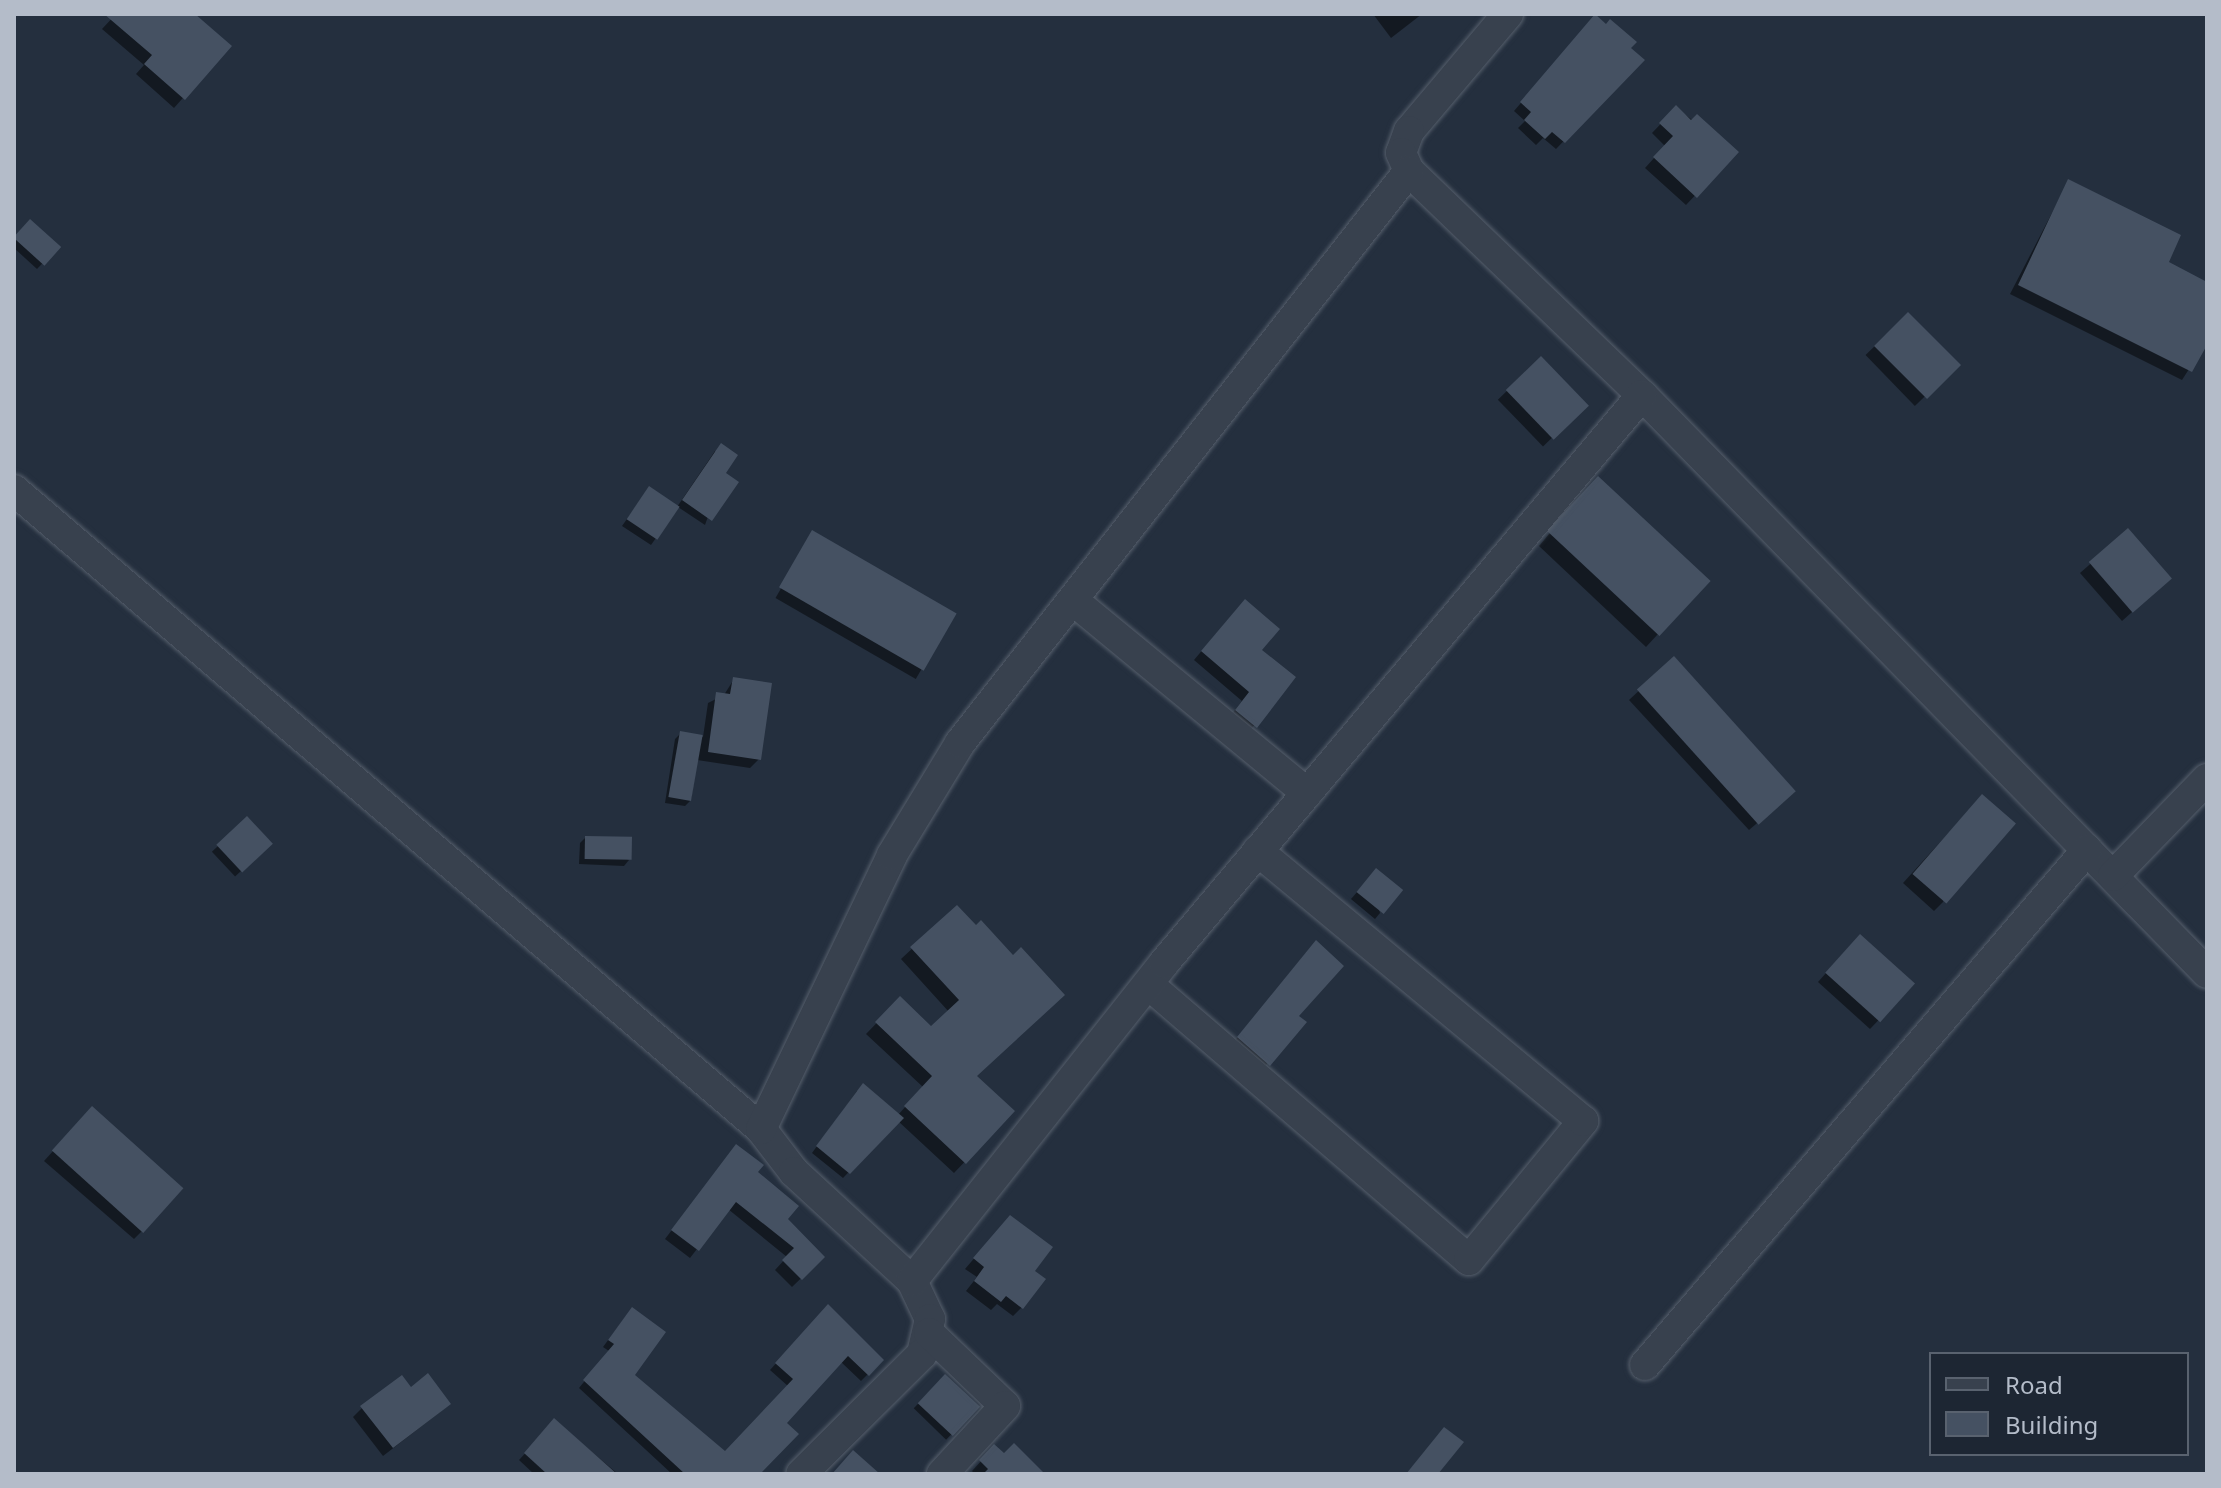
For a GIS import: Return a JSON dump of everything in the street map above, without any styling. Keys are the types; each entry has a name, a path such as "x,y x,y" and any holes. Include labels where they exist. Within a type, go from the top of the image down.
{"street":[{"path":"1508,14 1409,131 1401,153 1417,178 1642,395 2207,973"},
{"path":"761,1129 892,855 960,743 1417,178"},
{"path":"912,1281 1148,984 1642,395"},
{"path":"14,490 761,1129 794,1172 912,1281 926,1303 929,1333 922,1354 801,1474"},
{"path":"1074,601 1307,793"},
{"path":"2113,876 2207,779"},
{"path":"1645,1365 2087,850"},
{"path":"1148,984 1469,1260 1583,1121 1258,851"},
{"path":"929,1333 1005,1406 942,1474"}],"building":[{"path":"104,14 195,14 232,46 185,100 144,64 152,55"},
{"path":"1595,14 1606,24 1610,19 1637,42 1631,48 1645,60 1565,143 1552,132 1545,139 1524,120 1531,112 1520,102"},
{"path":"1676,105 1691,120 1697,114 1739,152 1697,198 1653,157 1673,136 1659,123"},
{"path":"2068,179 2181,235 2169,262 2207,282 2207,345 2192,372 2018,285"},
{"path":"30,219 61,247 44,266 14,238"},
{"path":"1908,312 1961,365 1927,399 1874,346"},
{"path":"1541,356 1589,406 1554,440 1506,390"},
{"path":"721,443 738,455 726,473 739,482 712,521 682,500"},
{"path":"1598,476 1711,581 1659,636 1547,531"},
{"path":"649,486 680,507 657,540 627,519"},
{"path":"2128,528 2172,579 2133,613 2089,562"},
{"path":"812,530 957,614 924,671 779,587"},
{"path":"1245,599 1280,629 1262,650 1296,677 1257,728 1235,710 1249,692 1201,651"},
{"path":"1674,656 1796,791 1759,825 1637,689"},
{"path":"733,677 772,683 761,760 708,752 716,692 730,694"},
{"path":"680,731 703,735 691,801 668,797"},
{"path":"1982,794 2016,824 1946,904 1912,874"},
{"path":"247,816 273,844 242,872 216,845"},
{"path":"585,836 632,837 632,860 585,859"},
{"path":"1376,868 1403,890 1384,914 1356,892"},
{"path":"957,905 976,925 981,920 1013,955 1021,947 1065,995 977,1076 1015,1111 966,1164 904,1106 932,1076 875,1022 900,996 931,1026 959,1000 910,947"},
{"path":"1860,934 1915,984 1880,1022 1825,973"},
{"path":"1316,940 1344,966 1299,1016 1307,1022 1270,1066 1237,1037"},
{"path":"863,1083 904,1118 850,1174 816,1146"},
{"path":"92,1106 183,1188 143,1233 52,1151"},
{"path":"736,1144 764,1165 758,1172 799,1206 788,1219 825,1257 802,1280 782,1260 794,1248 736,1202 699,1251 671,1230"},
{"path":"1010,1215 1053,1247 1035,1271 1046,1279 1023,1309 1006,1296 1001,1302 974,1281 984,1267 973,1258"},
{"path":"828,1304 884,1360 869,1376 848,1356 787,1423 799,1434 760,1474 685,1474 583,1380 614,1344 608,1340 632,1307 666,1332 635,1375 725,1451 793,1379 775,1363"},
{"path":"428,1373 451,1404 393,1448 360,1406 402,1375 411,1387"},
{"path":"945,1374 980,1407 953,1436 918,1403"},
{"path":"554,1418 617,1474 547,1474 524,1453"},
{"path":"1444,1427 1464,1442 1438,1474 1406,1474"},
{"path":"1014,1443 1045,1474 983,1474 988,1469 979,1460 994,1444 1004,1453"},
{"path":"853,1450 880,1474 832,1474"}]}
